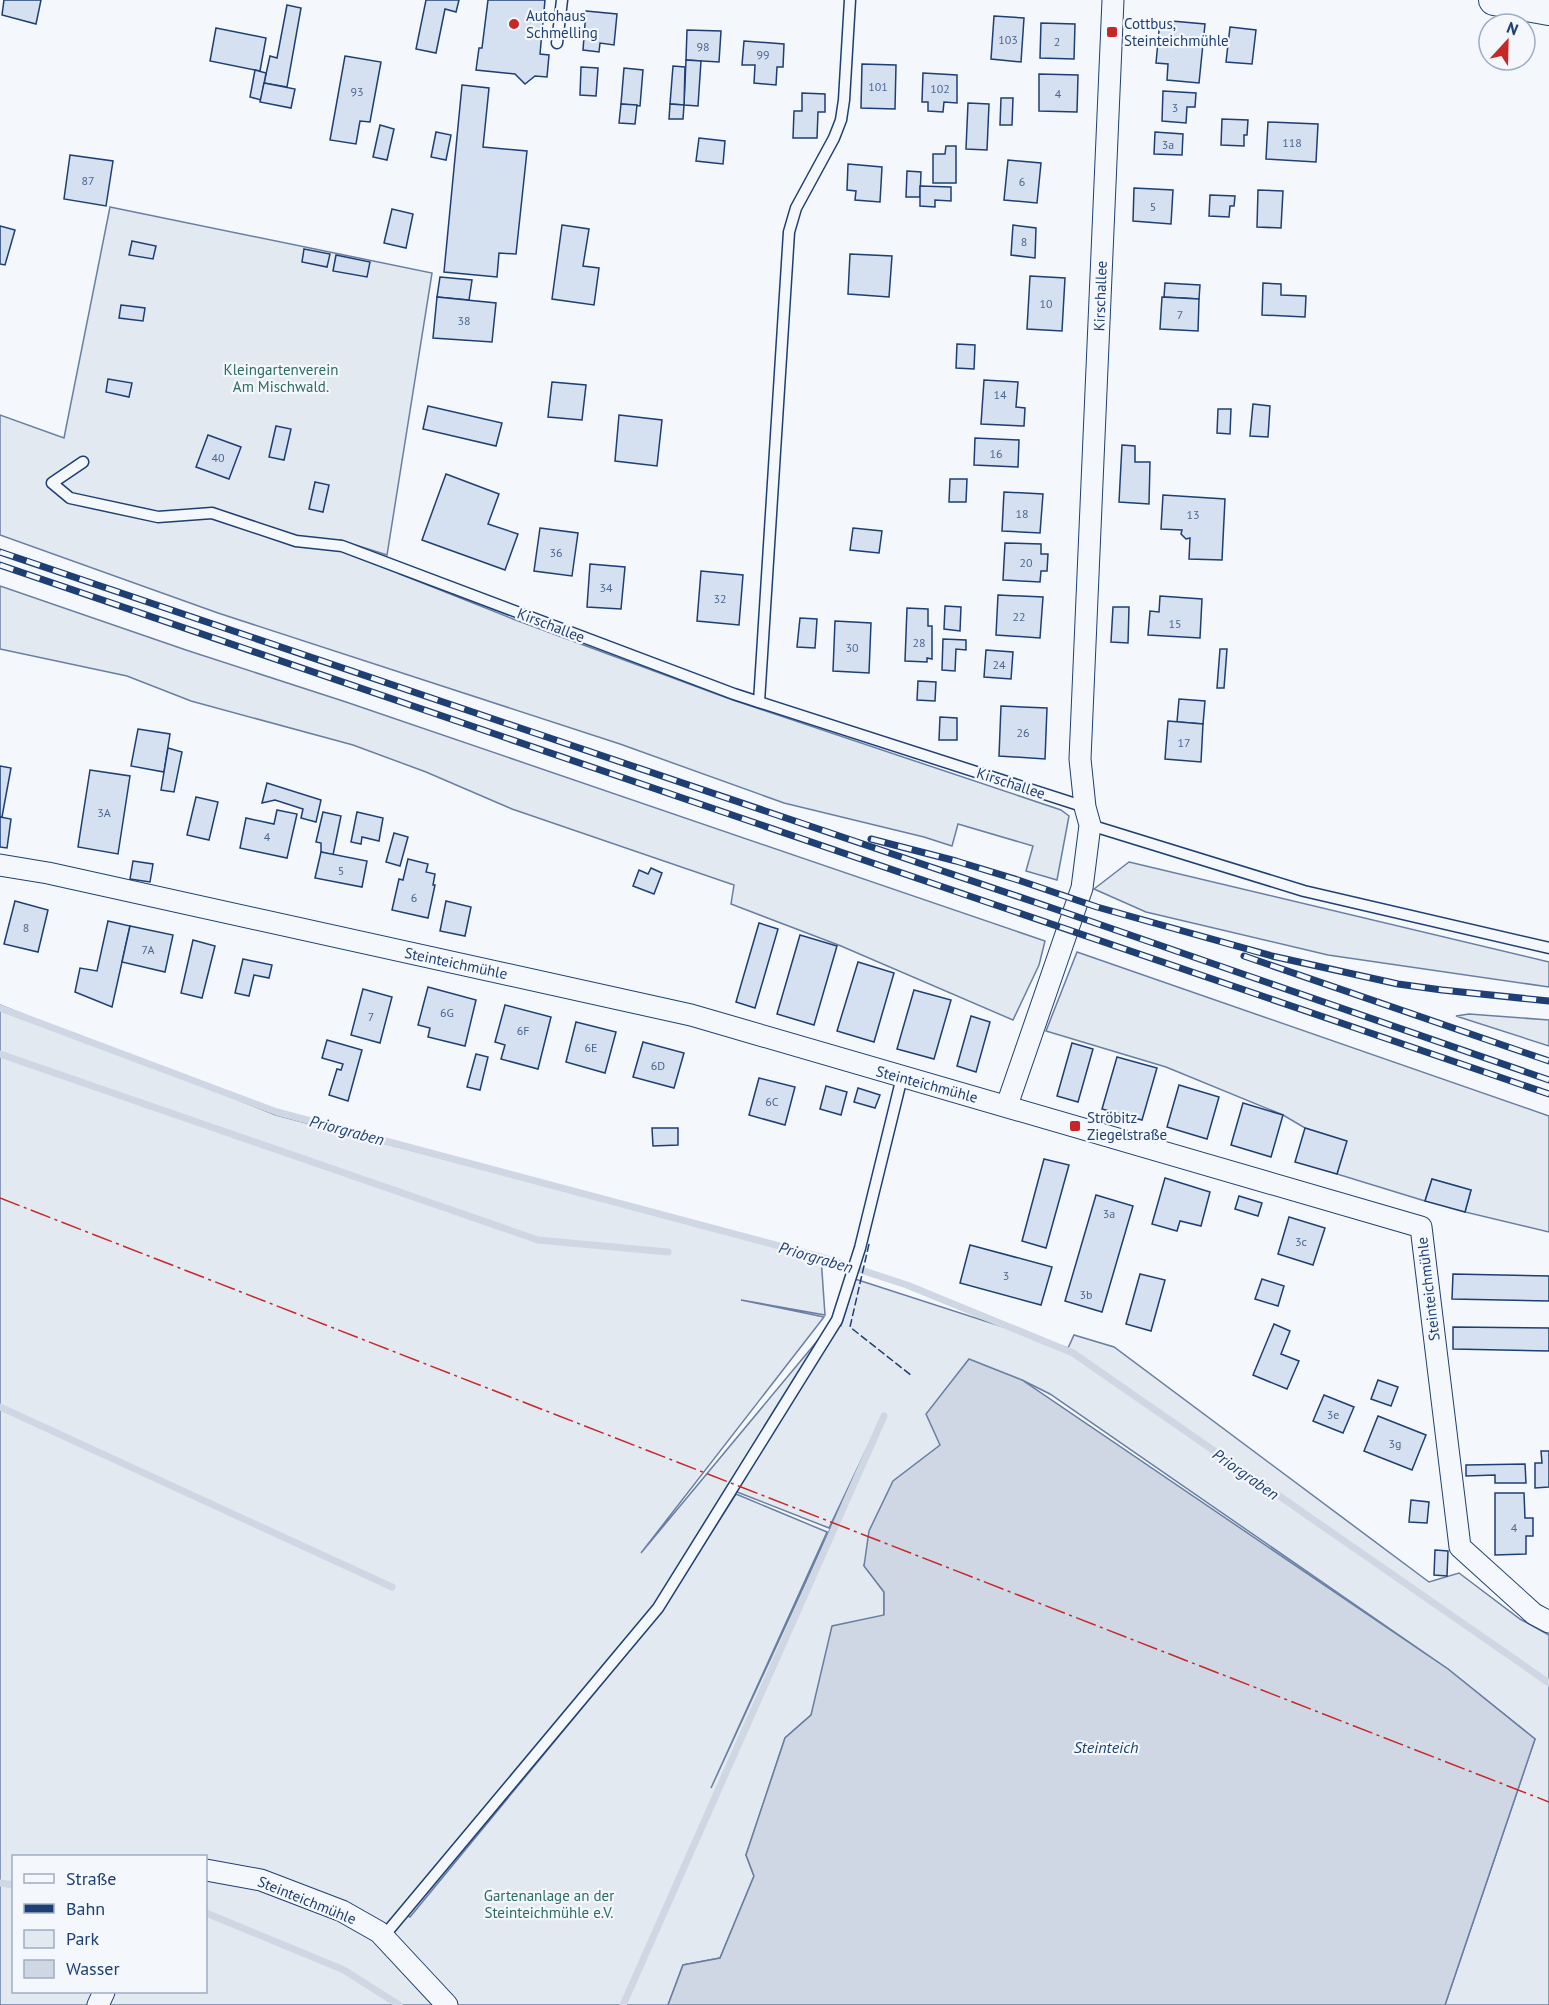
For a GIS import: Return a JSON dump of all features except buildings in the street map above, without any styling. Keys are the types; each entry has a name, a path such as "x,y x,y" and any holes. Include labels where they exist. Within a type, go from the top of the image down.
{"main road":[{"path":"1494,0 1549,10"}],"street":[{"name":"Kirschallee","path":"1007,1106 1082,888 1087,816 1080,759 1113,0"},
{"name":"Steinteichmühle","path":"0,865 48,873 691,1015 1420,1227 1460,1546 1534,1614 1549,1622"},
{"name":"Steinteichmühle","path":"207,1870 261,1880 342,1911 379,1932 447,2005"}],"lane":[{"path":"557,43 562,0"},
{"path":"759,702 789,232 796,208 834,138 841,120 850,0"},
{"name":"Kirschallee","path":"84,462 52,483 70,498 158,517 212,513 296,541 342,546 759,702 1087,816"},
{"path":"1087,816 1304,891 1549,948"},
{"path":"383,1937 658,1608 837,1320 857,1258 902,1077"}],"green space":[{"name":"Kleingartenverein Am Mischwald.","path":"110,207 432,273 387,555 340,540 400,574 513,619 730,699 1061,810 1069,816 1057,880 1026,871 1033,846 958,824 952,846 784,803 620,744 218,613 0,535 0,415 64,438"},
{"path":"0,586 1045,941 1039,965 1013,1020 841,946 731,904 734,885 512,809 426,772 353,745 191,701 127,676 0,649"},
{"path":"1129,862 1549,962 1549,987 1328,955 1146,912 1094,889"},
{"path":"1077,952 1549,1116 1549,1232 1465,1212 1471,1190 1432,1179 1425,1201 1337,1174 1346,1141 1305,1128 1283,1115 1166,1067 1046,1031"},
{"name":"Gartenanlage an der Steinteichmühle e.V.","path":"0,1005 276,1115 821,1257 825,1315 741,1300 824,1317 641,1553 833,1322 841,1326 855,1279 1068,1348 1074,1335 1114,1347 1429,1582 1459,1573 1520,1619 1549,1635 1549,2005 1445,2005 1535,1739 1448,1669 1050,1394 1022,1380 943,1446 864,1565 884,1592 884,1616 811,1715 785,1738 746,1855 754,1876 720,1958 683,1965 668,2005 0,2005","holes":["877,1427 711,1788 827,1532 736,1494 661,1612 410,1917 402,1913 654,1610 732,1490 829,1528"]},
{"path":"1469,1014 1549,1020 1549,1046 1456,1016"}],"water":[{"name":"Steinteich","path":"969,1359 1022,1380 1448,1669 1535,1739 1445,2005 668,2005 683,1965 720,1958 754,1876 746,1855 785,1738 811,1715 832,1626 884,1615 884,1592 864,1566 869,1531 893,1481 940,1445 926,1414"}],"waterway":[{"name":"Priorgraben","path":"0,1008 277,1112 821,1257 907,1285 1073,1353 1549,1683"},
{"path":"0,1054 538,1240 668,1252"},
{"path":"0,1407 392,1587"},
{"path":"623,2005 884,1416"},
{"path":"0,1883 12,1885"},
{"path":"207,1913 344,1970 399,2005"}],"railway":[{"path":"0,552 1055,909 1549,1080"},
{"path":"0,565 1549,1094"},
{"path":"871,839 956,861 1097,907 1272,956 1398,984 1549,1001"},
{"path":"1244,956 1549,1061"}],"fence":[{"path":"869,1244 850,1327 912,1376"}],"power":[{"path":"0,1198 1549,1802"}],"place":[{"name":"Autohaus Schmelling","path":"514,24"},
{"name":"Cottbus, Steinteichmühle","path":"1112,32"},
{"name":"Ströbitz Ziegelstraße","path":"1075,1126"}]}
